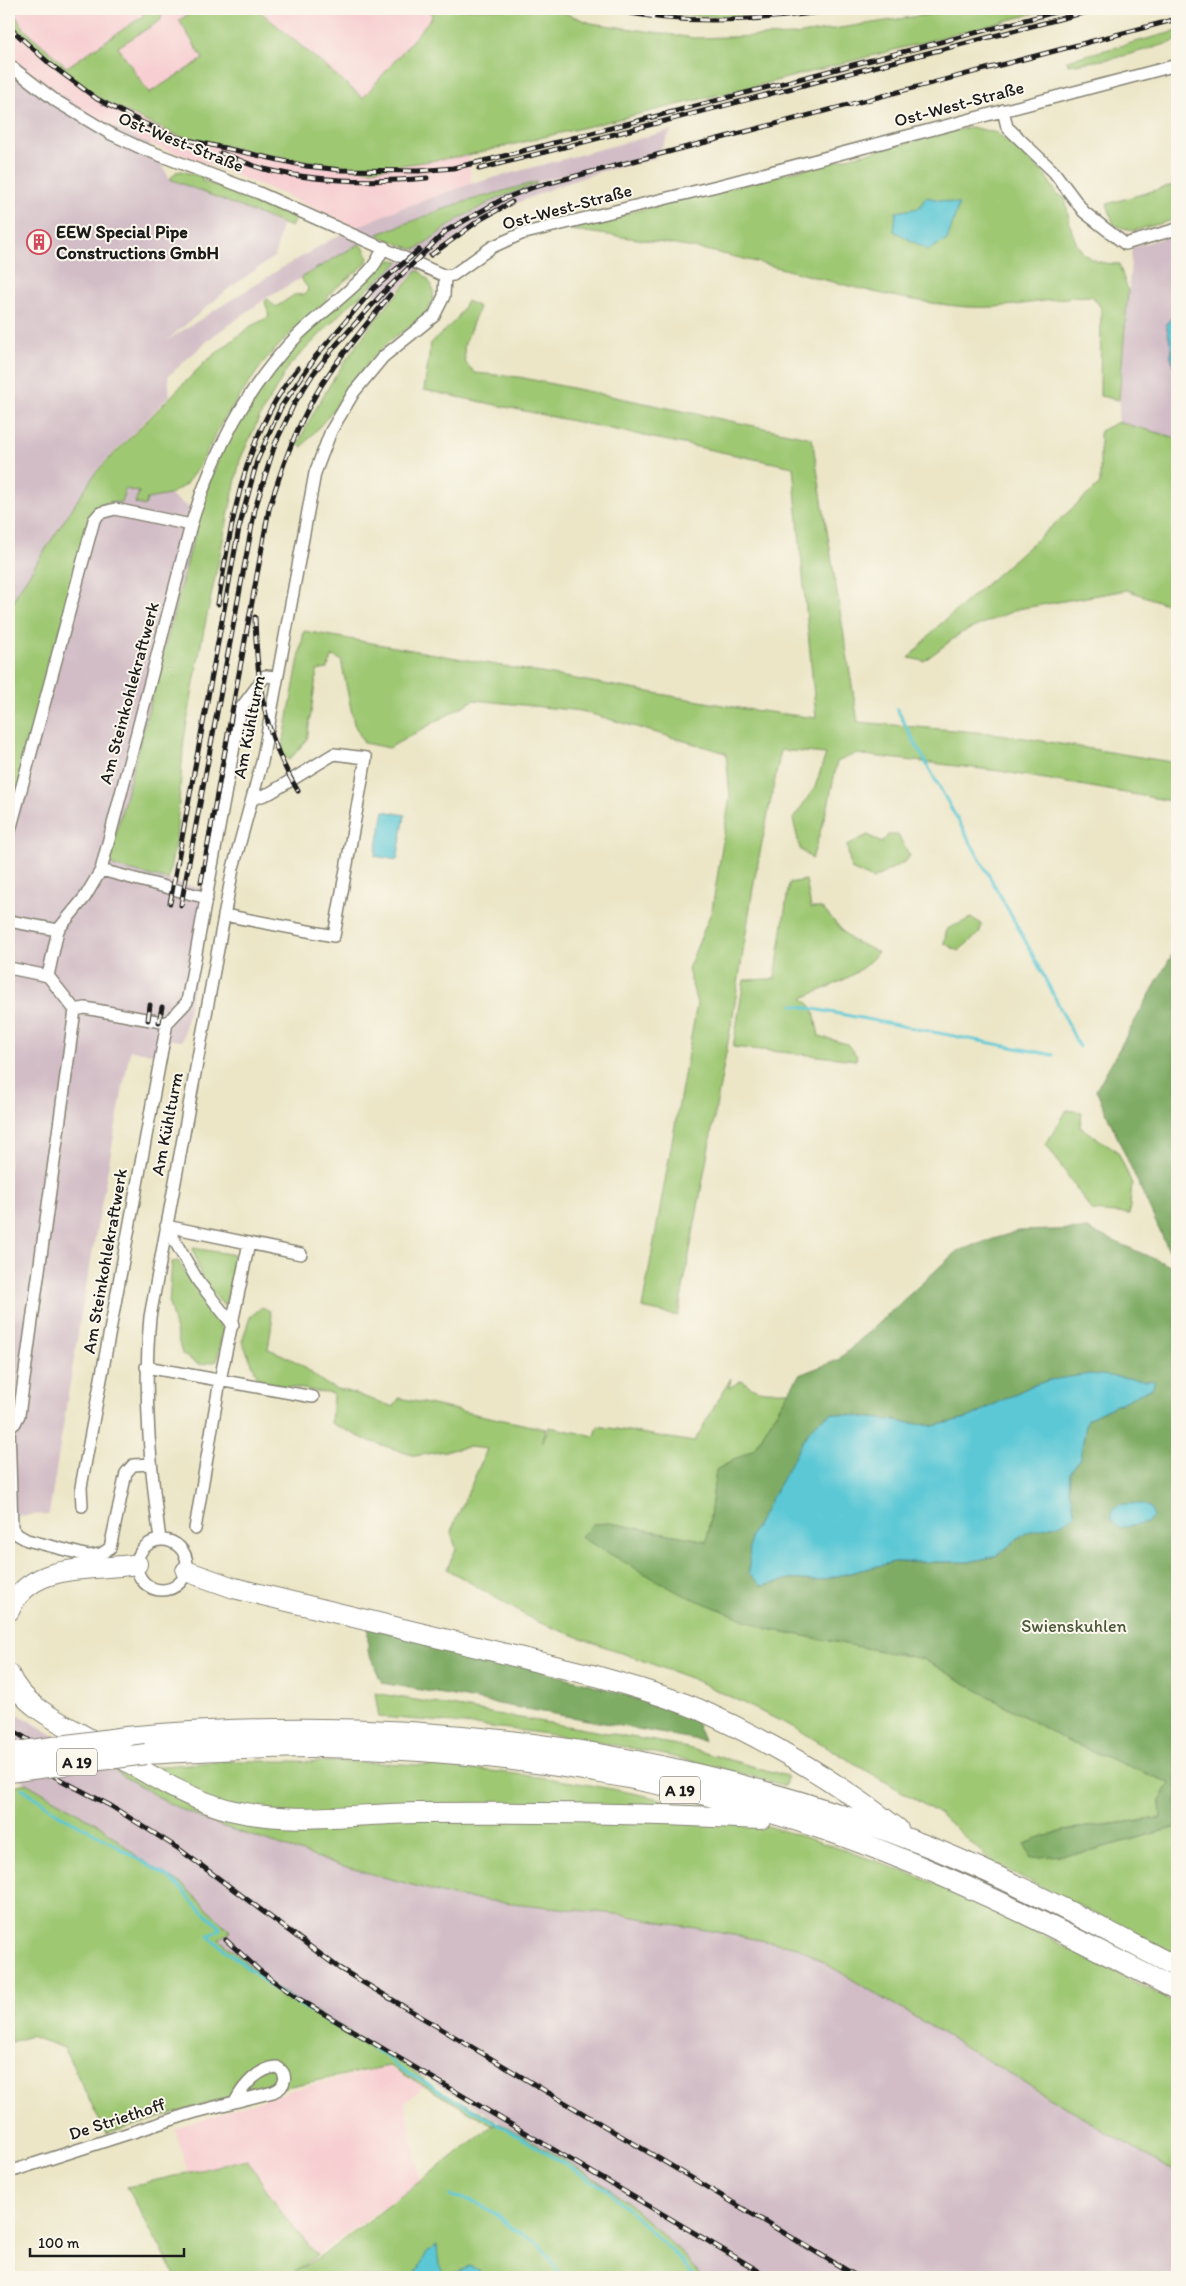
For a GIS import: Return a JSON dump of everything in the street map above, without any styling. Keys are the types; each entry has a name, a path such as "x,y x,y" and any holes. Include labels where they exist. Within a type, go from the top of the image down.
{"highway":[{"path":"9,1611 13,1602 25,1588 44,1576 61,1570 112,1568 137,1564"},
{"path":"186,1571 234,1588 596,1676 680,1703 762,1741 823,1777 878,1814 915,1842"},
{"path":"9,1674 23,1696 78,1733 176,1789 212,1804 248,1813 291,1817 415,1813 665,1814 801,1822"},
{"name":"A 19","path":"9,1753 126,1737 253,1728 312,1728 409,1731 522,1742 634,1760 734,1783 806,1804 915,1842 1022,1888 1177,1967"},
{"name":"A 19","path":"9,1772 146,1754 318,1747 375,1748 488,1757 608,1775 675,1789 801,1822 885,1852 972,1888 1177,1990"}],"street":[{"name":"Ost-West-Straße","path":"9,65 56,100 112,134 164,157 259,193 384,247 445,276 453,275 492,247 521,234 725,184 1177,65"},
{"path":"1002,110 1007,127 1054,172 1071,197 1102,228 1125,244 1177,229"},
{"name":"Am Steinkohlekraftwerk","path":"48,976 58,930 85,897 101,870 191,526 208,475 242,404 268,368 299,334 371,269 384,247"},
{"name":"Am Kühlturm","path":"160,1540 150,1464 146,1366 150,1318 233,868 253,799 267,737 315,472 323,448 343,409 368,373 395,347 434,316 444,296 445,276"},
{"path":"9,834 94,520 100,513 115,509 191,526"},
{"path":"75,1010 85,1008 167,1023 188,1002 241,708 265,676 277,677"},
{"path":"224,915 334,936 366,758 334,754 270,793 253,799"},
{"path":"101,870 207,898"},
{"path":"9,921 58,930"},
{"path":"9,968 48,976 75,1010 19,1415 15,1424 9,1428 12,1528 18,1535 27,1540 90,1556 101,1554 110,1548 126,1473 133,1465 150,1464"},
{"name":"Am Steinkohlekraftwerk","path":"82,1506 81,1487 167,1023"},
{"path":"166,1226 301,1254"},
{"path":"166,1226 198,1281 233,1326"},
{"path":"196,1530 220,1380 233,1326 249,1243"},
{"path":"146,1366 313,1398"},
{"path":"160,1540 168,1540 181,1549 185,1556 186,1571 177,1585 161,1590 146,1584 138,1572 137,1564 142,1550 153,1542 160,1540"},
{"name":"De Striethoff","path":"9,2172 236,2100"}],"shaded area":[{"path":"9,9 430,9 469,155 471,184 396,210 356,228 290,197 210,165 149,144 102,121 38,80 9,55"},
{"path":"9,55 38,80 102,121 149,144 170,179 282,224 275,256 227,290 166,341 280,269 341,234 396,210 471,184 672,130 654,159 599,172 555,187 512,205 473,226 436,253 405,282 384,306 370,287 400,261 460,218 498,198 537,184 636,157 474,198 419,218 359,244 265,299 213,336 168,376 170,395 96,471 169,495 200,514 109,860 113,866 214,892 182,1041 170,1040 166,1056 130,1050 81,1314 49,1514 9,1516"},
{"path":"1177,234 1177,438 1118,422 1132,247"},
{"path":"9,1709 170,1804 209,1822 343,1866 456,1897 624,1915 798,1947 1177,2174 1177,2277 701,2277 683,2254 623,2198 585,2172 277,1989 218,1938 231,1932 183,1885 139,1858 101,1826 9,1773"},
{"path":"387,2067 424,2086 405,2102 420,2181 317,2255 283,2215 247,2159 188,2172 175,2129 292,2090"}],"green space":[{"path":"9,9 11,9 25,30 67,67 143,16 143,9 162,9 161,20 118,47 149,93 203,59 179,20 189,14 186,9 257,9 363,98 432,17 430,9 554,9 591,23 694,38 794,35 964,9 1051,9 760,85 469,155 370,170 264,155 179,136 142,120 99,98 51,63 9,22"},
{"path":"639,9 805,9 765,14 700,16"},
{"path":"1177,31 1177,41 1116,58 1068,65 1067,60"},
{"path":"971,127 997,133 1043,172 1057,194 1065,198 1073,235 1084,253 1092,259 1104,263 1119,264 1128,291 1119,400 1100,396 1101,308 1092,296 999,307 967,307 934,303 869,291 709,251 570,230 592,222"},
{"path":"182,171 203,177 202,181 223,188 225,184 297,215 291,227 170,179 176,172"},
{"path":"536,182 537,184 498,198 460,218 417,249 412,249 381,237 378,234 460,203"},
{"path":"1177,184 1177,219 1133,231 1114,225 1107,204"},
{"path":"359,244 364,248 368,257 366,264 332,291 325,302 265,360 222,422 200,465 185,485 169,495 147,499 145,506 135,503 139,492 125,489 121,503 111,502 104,504 91,515 9,824 9,614 17,593 96,472 205,362 251,326 269,317 265,301 268,299 276,307 294,295 306,294 308,288 300,278"},
{"path":"391,260 400,261 346,308 289,366 259,418 240,460 202,639 184,739 176,838 168,880 113,866 109,860 204,498 235,423 261,384 304,335 352,291 369,279 381,265"},
{"path":"418,270 431,284 433,292 432,302 426,313 422,318 396,336 371,360 302,447 298,444 310,420 322,397 351,352"},
{"path":"467,301 479,307 464,346 465,362 475,373 519,377 812,438 858,722 1000,734 1177,763 1177,802 999,771 855,754 837,762 829,802 812,859 800,849 793,819 815,787 826,754 781,750 754,882 734,1009 678,1316 642,1308 697,1004 688,969 712,910 730,796 726,753 581,711 474,700 389,748 364,743 354,724 341,660 333,656 327,669 317,671 307,740 289,760 281,755 304,631 745,709 816,718 793,467 424,390 431,343 456,320"},
{"path":"1118,422 1177,438 1177,608 1127,590 1018,609 961,633 924,661 909,658 935,629 1100,484 1100,431"},
{"path":"868,835 882,843 888,835 898,835 910,856 906,861 873,879 851,869 847,845"},
{"path":"806,880 811,908 822,908 851,940 878,952 853,975 803,998 813,1008 819,1036 847,1044 857,1056 856,1060 733,1047 744,980 775,979 789,883"},
{"path":"972,918 982,924 979,934 958,951 944,943 947,929"},
{"path":"1177,946 1177,1269 1096,1090"},
{"path":"1067,1110 1082,1112 1080,1127 1118,1152 1132,1184 1129,1214 1092,1211 1046,1144"},
{"name":"Swienskuhlen","path":"1087,1229 1177,1269 1177,1827 1082,1853 1031,1858 1024,1844 1063,1830 1161,1818 1160,1801 1170,1783 1067,1741 923,1659 768,1629 679,1593 580,1537 593,1524 609,1523 707,1541 716,1470 754,1449 799,1375 838,1360 957,1251 1018,1231","holes":["1050,1380 1152,1388 1087,1419 1080,1458 1070,1473 1063,1523 1024,1533 997,1556 968,1562 894,1562 817,1581 789,1579 762,1585 808,1432 821,1419 833,1413 934,1426 970,1417 1031,1386"]},
{"path":"193,1248 236,1255 225,1307 202,1281"},
{"path":"178,1261 223,1330 217,1361 200,1365 182,1354 169,1304 172,1262"},
{"path":"262,1307 270,1311 272,1322 268,1349 300,1364 332,1387 394,1407 399,1398 546,1429 542,1443 549,1427 595,1436 598,1426 694,1442 731,1378 729,1388 742,1380 758,1390 789,1391 754,1449 716,1470 707,1541 609,1523 768,1629 923,1659 1067,1741 1170,1783 1160,1801 1161,1818 1063,1830 1082,1853 1177,1827 1177,1955 992,1862 941,1815 797,1729 695,1680 535,1621 447,1569 456,1549 451,1531 487,1449 469,1447 415,1456 364,1439 331,1423 333,1394 260,1382 242,1341 250,1317"},
{"path":"368,1627 583,1682 694,1716 704,1741 382,1683 368,1651"},
{"path":"375,1693 677,1745 787,1776 785,1786 685,1760 584,1740 482,1726 379,1717"},
{"path":"226,1761 425,1765 491,1771 612,1789 732,1816 790,1833 906,1872 963,1895 1177,2004 1177,2174 798,1947 624,1915 456,1897 343,1866 209,1822 170,1804 113,1770"},
{"path":"26,1783 101,1826 139,1858 183,1885 231,1932 219,1939 277,1989 411,2068 428,2084 495,2120 494,2125 499,2122 585,2172 623,2198 683,2254 701,2277 176,2277 127,2187 247,2159 283,2215 317,2255 294,2273 336,2246 493,2125 389,2066 216,2101 106,2134 64,2048 30,2036 9,2043 9,1787"}],"water":[{"path":"926,197 959,204 947,240 928,250 894,231 896,212 919,208"},
{"path":"1177,315 1177,371 1171,358 1171,345 1166,324 1172,317"},
{"path":"384,811 405,815 397,860 375,856"},
{"path":"1090,1374 1155,1381 1152,1388 1087,1419 1080,1458 1070,1473 1069,1489 1076,1514 1063,1523 1024,1533 997,1556 968,1562 894,1562 817,1581 789,1579 762,1586 749,1573 750,1537 808,1432 821,1419 833,1413 934,1426 970,1417 1031,1386 1050,1380"},
{"path":"1142,1504 1151,1508 1153,1516 1148,1523 1119,1528 1112,1521 1113,1509 1116,1506"},
{"path":"437,2245 440,2265 448,2274 461,2271 469,2266 479,2270 484,2277 414,2277 427,2252"}],"waterway":[{"path":"897,709 1036,961 1079,1047"},
{"path":"793,1005 1053,1055"},
{"path":"22,1788 62,1816 100,1836 168,1877 218,1925 220,1929 208,1936 278,1992 389,2058 397,2067 502,2126 609,2191 681,2260 694,2277"},
{"path":"450,2196 473,2201 540,2245 562,2277"}],"railway":[{"path":"610,9 639,15 697,20 755,19 843,9"},
{"path":"9,27 50,64 97,99 141,122 179,138 306,166 341,170 419,171 453,168 492,159 1067,9"},
{"path":"479,169 1098,9"},
{"path":"181,905 255,509 275,444 294,404 313,374 336,345 382,294 446,231 503,199 534,187 1177,19"},
{"path":"221,153 253,166 304,177 366,181 427,178"},
{"path":"431,255 481,219 512,202"},
{"path":"170,903 239,528 257,461 281,407 316,356 374,288 419,250"},
{"path":"201,882 269,509 294,437 307,410 341,357 390,295"},
{"path":"218,604 235,511 252,451 264,422 279,394 298,368"},
{"path":"255,617 260,686 264,707 277,749 298,791"},
{"path":"148,1020 150,1005"},
{"path":"159,1022 162,1007"},
{"path":"9,1728 64,1762"},
{"path":"9,1748 61,1780 111,1806 179,1849 339,1968 858,2277"},
{"path":"226,1940 260,1971 299,1999 769,2277"}],"place":[{"name":"EEW Special Pipe Constructions GmbH","path":"39,242"}]}
